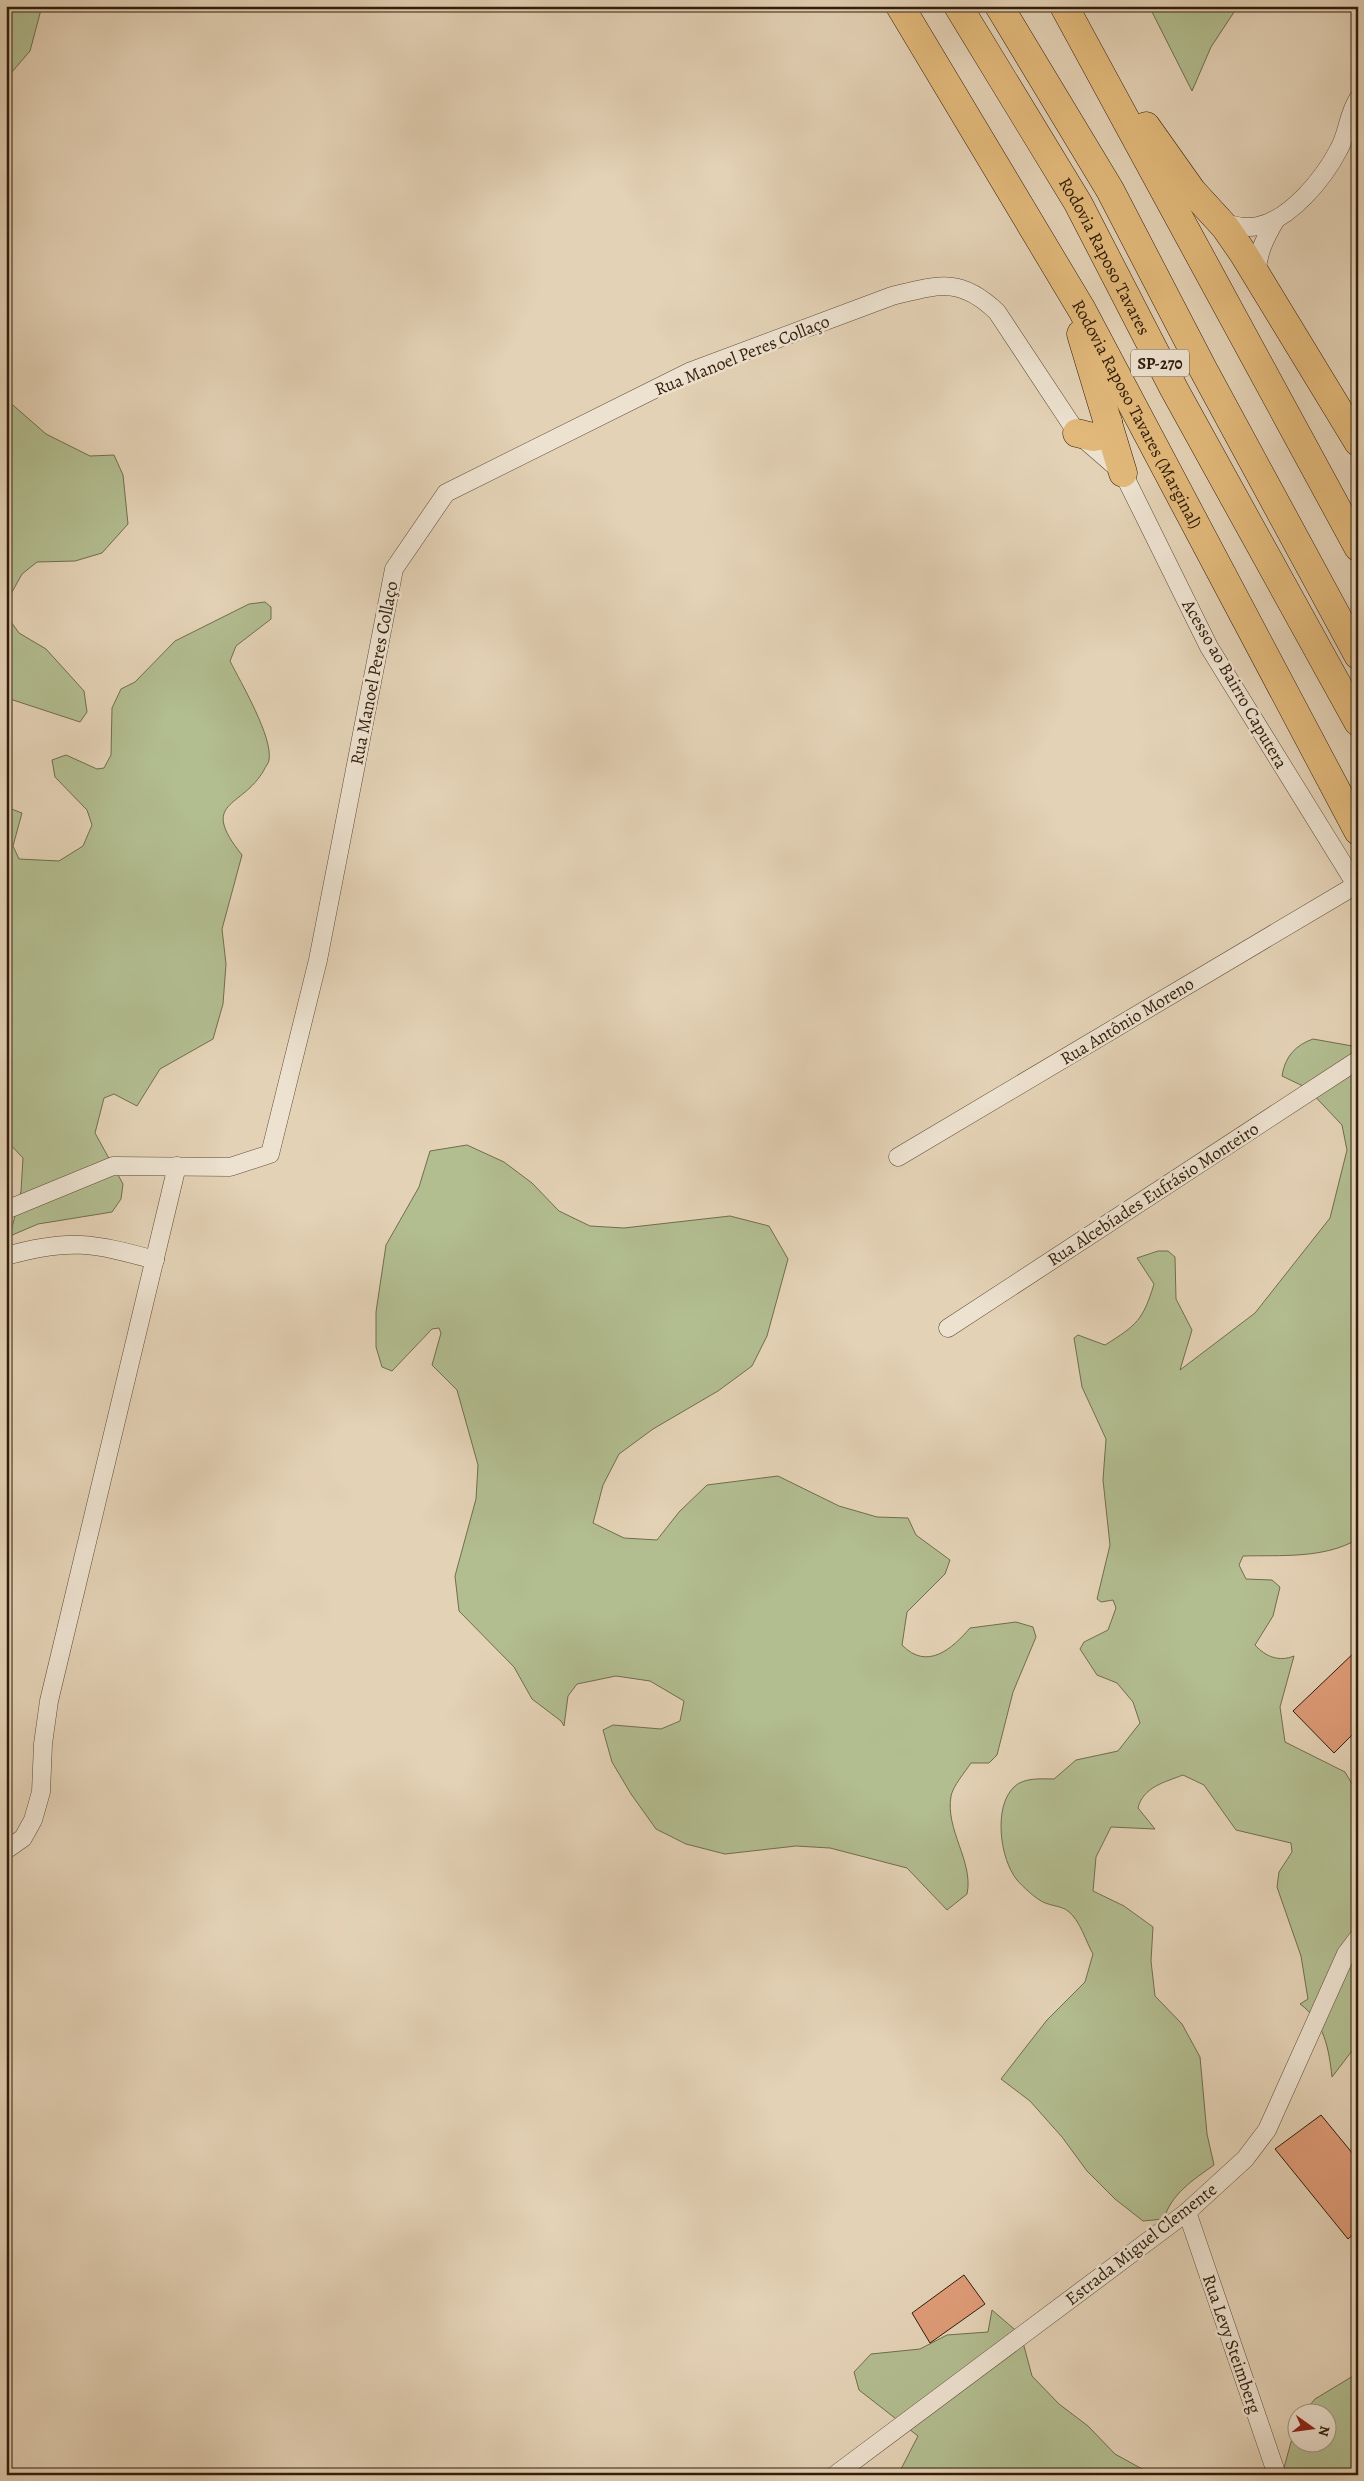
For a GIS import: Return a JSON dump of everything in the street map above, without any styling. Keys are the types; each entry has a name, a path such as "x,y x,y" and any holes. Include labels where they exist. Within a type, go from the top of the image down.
{"highway":[{"name":"Rodovia Raposo Tavares (Marginal)","path":"900,6 1067,285 1358,831"},
{"name":"Rodovia Raposo Tavares","path":"958,6 1078,203 1174,389 1358,722"},
{"name":"Rodovia Raposo Tavares","path":"999,6 1110,190 1203,369 1358,655"},
{"path":"1065,6 1192,191 1220,222 1257,276 1358,442"},
{"path":"1065,6 1358,547"},
{"path":"1067,285 1123,474"},
{"path":"1077,433 1100,437 1105,435 1108,422"}],"street":[{"path":"1220,222 1241,227 1257,226 1275,221 1307,195 1340,148 1353,106 1358,98"},
{"path":"1257,276 1256,265 1260,251 1275,221"},
{"name":"Rua Manoel Peres Collaço","path":"6,1210 113,1166 230,1167 270,1154 318,960 394,569 446,493 689,372 892,296 927,287 955,285 987,302 997,312 1077,433 1123,474"},
{"name":"Acesso ao Bairro Caputera","path":"1123,474 1209,646 1357,886"},
{"name":"Rua Antônio Moreno","path":"898,1157 1357,886"},
{"name":"Rua Alcebíades Eufrásio Monteiro","path":"948,1328 1358,1060"},
{"path":"6,1850 23,1838 33,1820 41,1792 43,1744 49,1701 177,1166"},
{"path":"6,1256 66,1243 98,1245 154,1260"},
{"name":"Estrada Miguel Clemente","path":"834,2475 1186,2212 1245,2158 1268,2130 1346,1954 1358,1938"},
{"name":"Rua Levy Steimberg","path":"1186,2212 1278,2475"}],"green space":[{"path":"6,6 42,6 30,51 6,79"},
{"path":"1149,6 1238,6 1211,47 1192,91"},
{"path":"6,399 46,434 90,456 114,455 123,475 128,524 102,553 75,561 37,562 22,574 7,601 9,619 19,633 46,649 84,691 87,712 80,722 13,700 6,700"},
{"path":"265,602 271,607 271,619 236,646 230,661 261,724 269,750 269,760 255,783 228,806 224,814 224,824 229,837 242,855 222,929 226,964 223,1004 213,1039 160,1069 137,1106 114,1094 104,1098 95,1133 123,1184 121,1199 112,1212 38,1224 10,1236 21,1191 23,1158 6,1140 6,807 22,813 13,846 19,859 59,861 83,846 92,825 87,810 55,777 52,760 66,755 97,769 104,768 111,755 112,708 121,689 135,682 175,641 249,604"},
{"path":"1313,1039 1358,1047 1358,1539 1331,1550 1317,1553 1243,1556 1239,1565 1246,1579 1272,1580 1280,1587 1273,1616 1255,1645 1264,1653 1273,1657 1288,1658 1294,1656 1280,1707 1285,1742 1345,1772 1358,1794 1358,2043 1332,2077 1324,2036 1315,2019 1300,2004 1308,1999 1301,1956 1277,1887 1279,1872 1292,1852 1291,1843 1236,1830 1204,1785 1183,1775 1150,1790 1138,1808 1155,1829 1111,1827 1096,1857 1093,1891 1124,1906 1153,1927 1151,1961 1155,1996 1182,2024 1200,2057 1207,2134 1214,2165 1177,2195 1167,2210 1164,2219 1143,2221 1115,2199 1087,2171 1062,2137 1030,2101 1001,2079 1047,2020 1085,1982 1093,1954 1079,1925 1068,1911 1040,1900 1017,1880 1006,1859 1001,1833 1001,1820 1007,1796 1018,1784 1033,1779 1054,1779 1076,1760 1118,1751 1140,1723 1133,1702 1117,1683 1097,1675 1080,1649 1084,1642 1108,1630 1116,1608 1113,1600 1101,1602 1097,1599 1110,1545 1103,1480 1106,1439 1082,1387 1074,1338 1078,1335 1105,1345 1132,1326 1142,1314 1154,1284 1137,1258 1158,1251 1168,1251 1175,1257 1176,1299 1192,1330 1180,1370 1255,1313 1330,1218 1347,1150 1342,1125 1307,1088 1282,1076 1283,1069 1292,1052 1301,1044"},
{"path":"467,1145 504,1162 532,1183 559,1211 590,1226 624,1228 730,1216 769,1226 788,1259 767,1336 752,1366 718,1391 653,1429 619,1454 603,1485 593,1523 624,1538 657,1540 679,1512 707,1485 778,1476 839,1506 877,1517 908,1518 916,1535 950,1560 945,1574 907,1612 902,1645 911,1653 930,1657 939,1654 955,1643 970,1628 1016,1622 1033,1627 1036,1637 1013,1692 997,1755 989,1763 971,1763 952,1792 950,1809 952,1821 967,1870 968,1882 967,1894 947,1910 907,1868 830,1848 796,1846 725,1854 686,1844 656,1829 631,1794 612,1762 603,1730 613,1725 661,1729 680,1721 684,1701 650,1681 616,1676 577,1684 568,1696 564,1726 561,1721 532,1699 514,1667 459,1611 455,1576 476,1499 478,1465 457,1390 432,1365 441,1333 439,1328 432,1329 392,1371 382,1367 376,1347 376,1312 386,1245 419,1187 430,1151"},
{"path":"992,2310 1021,2335 1032,2376 1059,2404 1088,2426 1115,2454 1153,2475 902,2475 900,2471 918,2436 859,2390 854,2372 871,2354 920,2349 947,2335 988,2332"},
{"path":"1358,2373 1358,2475 1282,2475 1288,2454 1336,2454 1336,2404 1311,2404 1315,2399"}],"building":[{"path":"1358,1649 1358,1729 1334,1753 1293,1711"},
{"path":"1321,2115 1358,2160 1358,2230 1348,2239 1275,2149"},
{"path":"964,2275 985,2304 930,2343 912,2313"}]}
